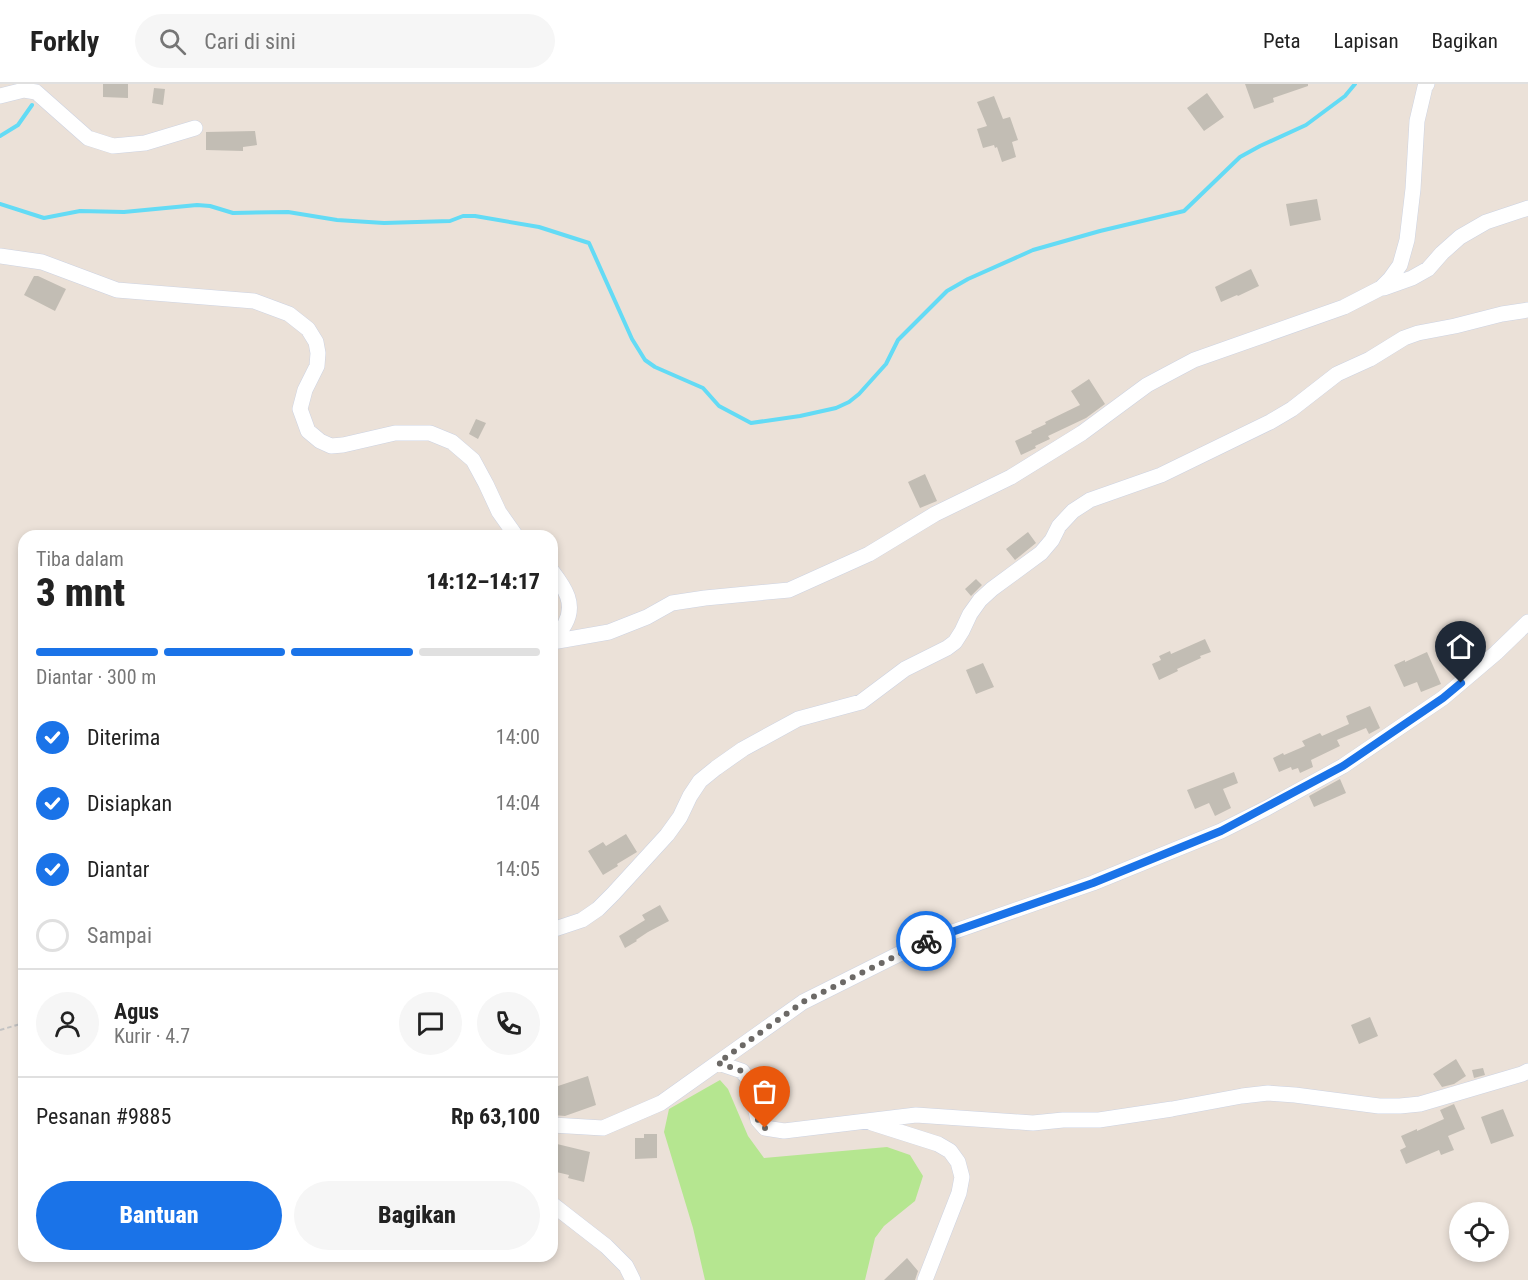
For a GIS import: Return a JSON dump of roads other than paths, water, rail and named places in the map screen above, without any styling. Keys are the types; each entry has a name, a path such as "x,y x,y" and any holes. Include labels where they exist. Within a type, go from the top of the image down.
{"street":[{"path":"1381,288 1400,265 1407,240 1418,121 1427,84"},
{"path":"0,96 24,90 36,92 88,138 113,146 145,143 195,128"},
{"path":"558,639 609,632 647,617 672,603 789,590 869,554 935,514 1011,477 1082,433 1147,385 1194,360 1344,307 1381,288 1412,278 1428,269 1460,237 1486,222 1528,208"},
{"path":"0,256 42,262 117,290 254,301 289,314 308,329 316,342 318,353 317,366 300,409 308,431 320,441 331,446 395,434 430,433 452,442 473,460 499,512 512,530"},
{"path":"558,928 582,920 598,909 613,894 667,835 700,781 716,768 743,749 798,719 861,702 905,669 955,642 970,614 981,600 992,589 1041,553 1052,540 1059,526 1073,511 1090,500 1161,475 1270,422 1292,409 1336,374 1370,359 1404,338 1502,314 1528,310"},
{"path":"558,580 566,590 571,607 565,625 558,633"},
{"path":"558,1125 603,1128 661,1103 803,1002 921,943 1093,883 1221,831 1306,787 1343,766 1443,698 1528,622"},
{"path":"718,1063 742,1071 749,1080 758,1120 765,1128 774,1131 916,1115 1032,1123 1099,1120 1268,1093 1400,1107 1420,1104 1528,1071"},
{"path":"868,1121 938,1144 950,1151 958,1162 962,1177 959,1193 925,1280"},
{"path":"558,1209 606,1246 626,1266 633,1280"}],"waterway":[{"path":"0,204 44,218 80,211 124,212 197,205 210,206 233,213 288,212 337,220 384,223 450,221 463,216 475,216 539,227 589,243 632,339 645,360 655,367 703,388 719,406 751,423 800,416 836,408 849,402 886,364 898,340 947,291 1033,250 1184,211 1240,157 1306,125 1345,96 1355,84"},
{"path":"0,136 18,125 32,105"}]}
